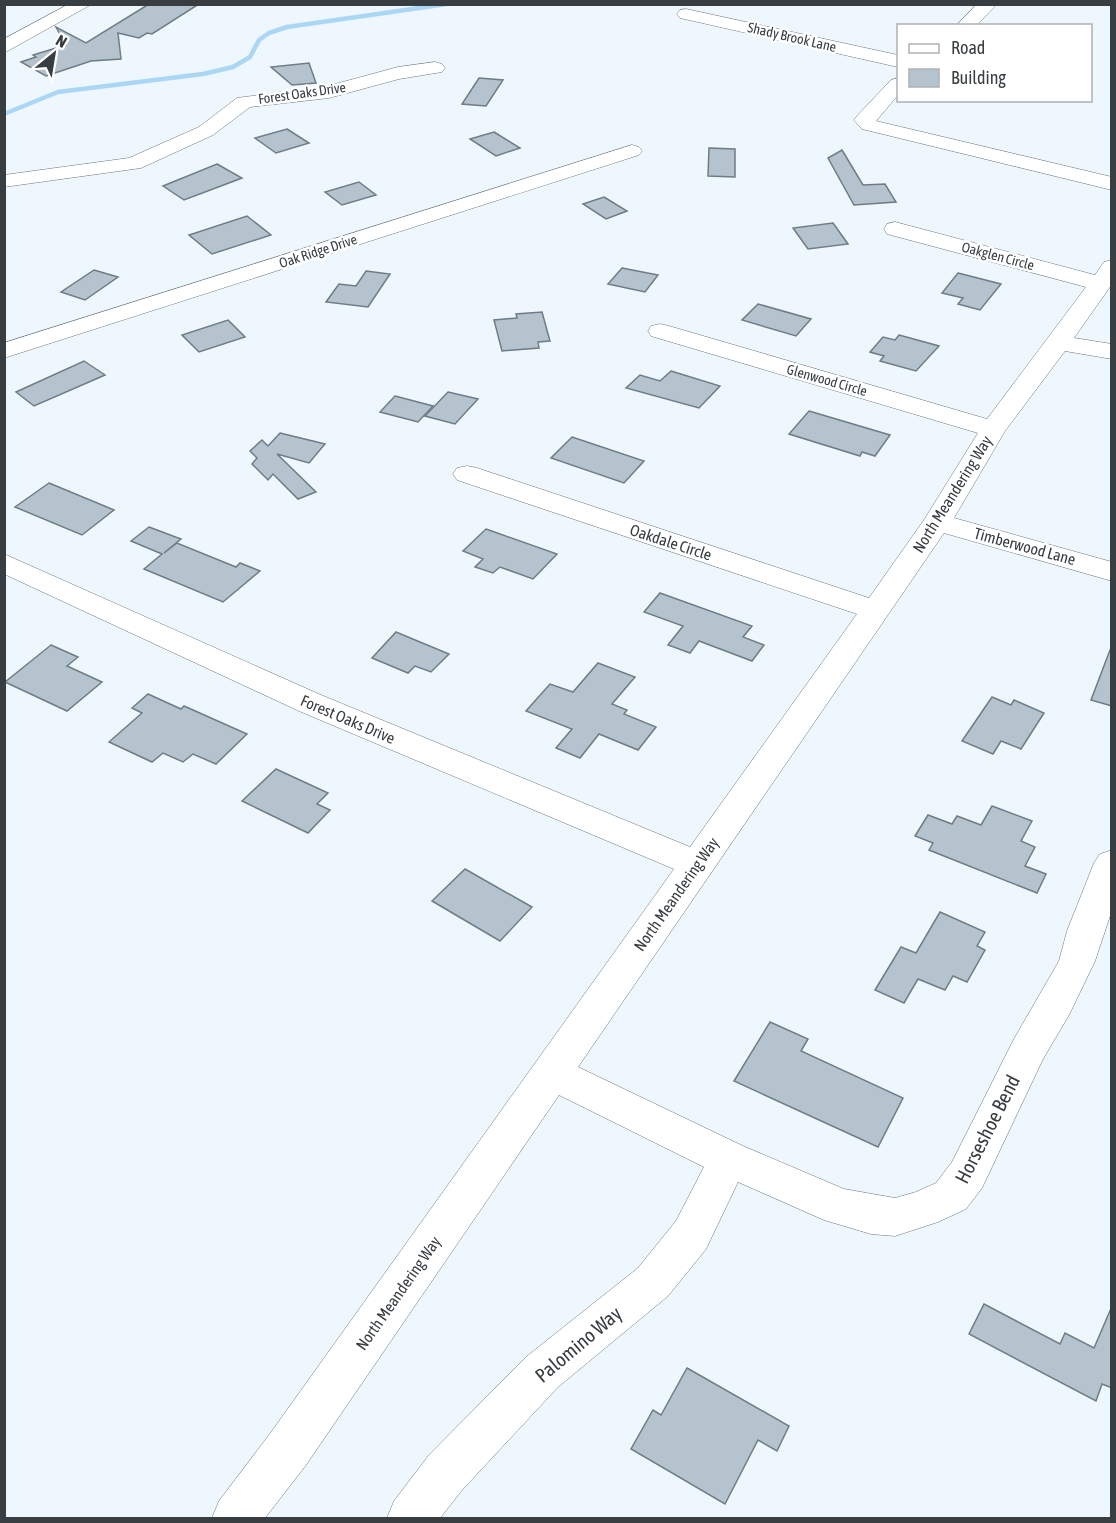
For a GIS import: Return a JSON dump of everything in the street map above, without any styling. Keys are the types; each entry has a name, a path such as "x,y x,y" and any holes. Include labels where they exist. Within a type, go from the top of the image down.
{"street":[{"path":"4,47 40,30 83,4"},
{"path":"967,24 988,4"},
{"name":"Shady Brook Lane","path":"686,14 897,62"},
{"name":"Forest Oaks Drive","path":"4,181 134,164 206,131 244,102 329,92 398,73 435,68"},
{"path":"897,85 864,120 869,125 1112,184"},
{"name":"Oak Ridge Drive","path":"4,351 632,150"},
{"name":"Oakglen Circle","path":"895,229 1106,275"},
{"name":"North Meandering Way","path":"236,1518 289,1448 937,522 993,429 1106,275"},
{"name":"Glenwood Circle","path":"660,331 993,429"},
{"path":"1059,342 1112,352"},
{"name":"Oakdale Circle","path":"467,474 875,610"},
{"name":"Timberwood Lane","path":"937,522 1112,572"},
{"name":"Forest Oaks Drive","path":"4,563 310,703 696,864"},
{"name":"Horseshoe Bend","path":"552,1073 729,1159 839,1207 871,1215 895,1217 924,1209 951,1196 967,1175 1028,1050 1056,1004 1077,961 1085,931 1112,863"},
{"name":"Palomino Way","path":"411,1518 446,1472 542,1372 653,1282 691,1234 729,1159"}],"building":[{"path":"149,4 199,4 152,34 147,33 139,38 118,33 121,59 91,61 46,76 21,62 36,57 33,55 66,45 56,27 86,43"},
{"path":"309,63 316,83 292,85 271,67"},
{"path":"479,78 503,80 486,106 462,104"},
{"path":"287,129 309,143 276,153 255,138"},
{"path":"494,132 520,148 496,156 470,139"},
{"path":"709,148 735,149 735,177 708,176"},
{"path":"842,150 863,185 885,184 896,202 854,205 828,158"},
{"path":"217,164 242,178 184,200 163,186"},
{"path":"359,182 376,195 342,205 325,192"},
{"path":"604,197 627,211 606,219 583,204"},
{"path":"247,216 271,235 212,254 189,235"},
{"path":"833,223 848,244 808,249 793,228"},
{"path":"622,268 658,275 645,292 608,284"},
{"path":"94,270 118,277 85,300 61,292"},
{"path":"366,271 390,274 368,307 326,302 339,284 356,286"},
{"path":"958,273 1001,284 980,310 958,304 963,298 942,293"},
{"path":"758,304 811,319 796,336 742,320"},
{"path":"542,312 550,341 538,342 539,348 502,351 494,320 517,318 516,314"},
{"path":"228,320 245,337 199,352 182,335"},
{"path":"899,335 939,346 916,371 880,361 884,356 870,352 883,337 895,340"},
{"path":"84,361 105,375 34,406 16,392"},
{"path":"671,371 720,386 699,408 626,388 640,375 660,381"},
{"path":"448,392 478,399 455,424 425,416"},
{"path":"395,396 433,406 418,422 380,412"},
{"path":"809,411 890,435 875,456 862,452 860,456 789,434"},
{"path":"280,433 325,444 309,463 277,454 316,492 298,499 273,474 268,480 252,464 257,458 250,451 262,440 268,446"},
{"path":"572,437 644,461 624,483 551,458"},
{"path":"49,483 114,510 82,535 15,507"},
{"path":"149,527 181,539 164,553 177,543 236,567 240,563 260,571 223,602 144,569 162,554 131,541"},
{"path":"486,529 557,554 533,579 500,567 493,573 475,567 483,559 463,551"},
{"path":"660,593 752,626 743,637 764,645 752,661 699,641 690,653 668,645 683,626 644,612"},
{"path":"396,632 449,654 431,672 415,666 408,673 372,658"},
{"path":"51,645 78,657 67,666 102,682 67,711 5,682"},
{"path":"1110,650 1112,651 1112,706 1091,700"},
{"path":"598,663 635,677 612,704 627,710 624,714 656,727 638,750 599,734 580,758 556,748 572,729 526,711 550,684 573,692"},
{"path":"148,694 181,709 184,706 247,734 216,764 193,754 183,762 163,753 152,762 109,742 142,713 132,708"},
{"path":"992,697 1011,705 1014,700 1044,713 1021,749 1001,741 993,754 962,741"},
{"path":"276,769 328,793 317,804 330,810 308,833 242,801"},
{"path":"992,806 1032,821 1021,841 1035,847 1025,866 1046,874 1037,893 929,850 933,843 915,836 928,815 952,824 957,816 981,825"},
{"path":"465,869 532,907 500,941 432,901"},
{"path":"940,912 985,932 977,946 985,950 967,982 953,976 945,990 918,979 904,1003 875,990 901,947 916,953"},
{"path":"770,1022 808,1039 801,1051 903,1098 878,1147 734,1081"},
{"path":"984,1304 1060,1344 1065,1333 1094,1348 1112,1306 1112,1388 1102,1384 1096,1401 969,1334"},
{"path":"687,1368 789,1426 777,1451 758,1440 725,1504 631,1449 653,1410 661,1415"}],"waterway":[{"path":"4,114 58,92 203,74 233,67 250,57 259,40 269,33 287,27 447,4"}]}
